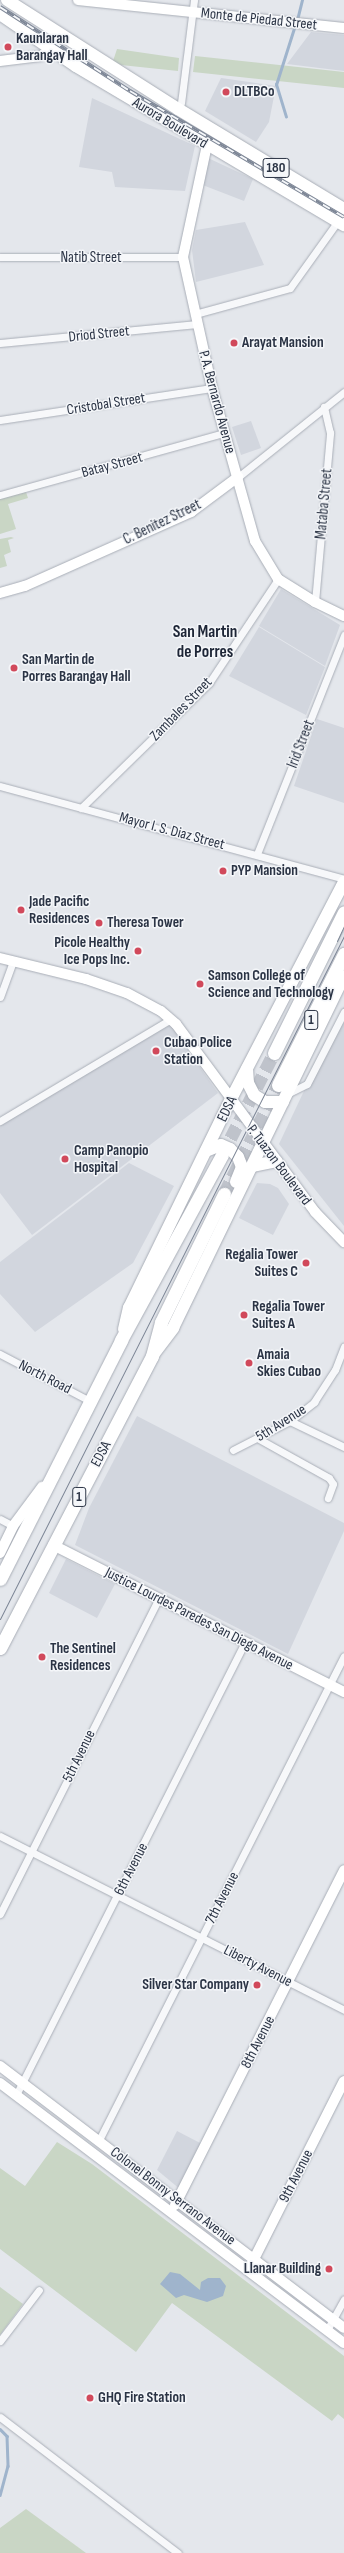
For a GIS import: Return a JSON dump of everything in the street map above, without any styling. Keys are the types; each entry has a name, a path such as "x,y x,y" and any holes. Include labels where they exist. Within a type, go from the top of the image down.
{"highway":[{"name":"1","path":"274,1053 344,912"},
{"name":"EDSA","path":"283,1094 344,954"},
{"name":"EDSA","path":"0,1579 121,1340 222,1155"},
{"name":"EDSA","path":"3,1644 152,1356 161,1322 230,1196"}],"main road":[{"name":"Aurora Boulevard","path":"7,0 207,126 344,209"},
{"name":"Aurora Boulevard","path":"0,14 51,49 207,145 341,223"},
{"path":"150,89 181,103 344,202"},
{"name":"EDSA","path":"121,1340 129,1308 231,1099 344,882"},
{"name":"EDSA","path":"230,1196 252,1166 283,1094 344,976"},
{"path":"247,1068 248,1083 254,1095 265,1102 283,1094"},
{"path":"206,1151 216,1146 224,1146 240,1160 242,1167 230,1196"},
{"path":"252,1166 276,1161"}],"street":[{"name":"Monte de Piedad Street","path":"78,0 344,28"},
{"path":"181,103 194,0"},
{"path":"0,61 41,56 51,49 62,36"},
{"name":"P. A. Bernardo Avenue","path":"207,145 183,257 212,388 255,541 278,579 314,602 344,616"},
{"name":"Driod Street","path":"0,343 196,319 290,288 341,223"},
{"name":"Natib Street","path":"0,257 183,257"},
{"name":"Cristobal Street","path":"0,420 212,388"},
{"name":"C. Benitez Street","path":"0,593 25,586 191,512 238,477 344,392"},
{"name":"Mataba Street","path":"314,602 330,433 324,407"},
{"name":"Batay Street","path":"0,495 224,433"},
{"name":"Zambales Street","path":"81,808 209,683 278,579"},
{"name":"Irid Street","path":"257,854 344,635"},
{"name":"Mayor I. S. Diaz Street","path":"0,786 257,854 344,879"},
{"name":"P. Tuazon Boulevard","path":"0,958 86,979 127,993 161,1011 171,1019 324,1223 344,1242"},
{"path":"0,997 13,961"},
{"path":"283,1094 307,1084 344,1012"},
{"path":"0,1121 171,1019"},
{"name":"5th Avenue","path":"233,1450 259,1439 290,1421 314,1402 335,1370 344,1347"},
{"name":"North Road","path":"0,1354 90,1400"},
{"path":"290,1421 344,1448"},
{"path":"259,1439 328,1478 333,1484 328,1498"},
{"name":"EDSA","path":"0,1553 14,1526 58,1464"},
{"path":"0,1519 14,1526"},
{"name":"Justice Lourdes Paredes San Diego Avenue","path":"53,1545 344,1692"},
{"name":"5th Avenue","path":"0,1914 158,1598"},
{"name":"6th Avenue","path":"16,2095 23,2084 245,1642"},
{"name":"EDSA","path":"0,1655 3,1644"},
{"name":"7th Avenue","path":"99,2140 344,1656"},
{"name":"Liberty Avenue","path":"0,1836 344,2010"},
{"name":"8th Avenue","path":"170,2212 178,2201 344,1870"},
{"name":"Colonel Bonny Serrano Avenue","path":"0,2066 344,2328"},
{"name":"9th Avenue","path":"248,2271 344,2081"},
{"name":"Colonel Bonny Serrano Avenue","path":"0,2083 344,2343"},
{"path":"0,2341 39,2290"},
{"path":"327,2330 344,2299"},
{"path":"0,2417 178,2553"}],"shaded area":[{"path":"311,32 344,35 344,71 287,64"},
{"path":"221,78 276,86 269,122 256,142 205,111"},
{"path":"92,98 195,146 185,191 115,187 112,172 79,167"},
{"path":"208,158 253,179 244,201 200,184"},
{"path":"245,222 264,265 196,282 192,250 196,230"},
{"path":"251,421 261,448 241,455 232,427"},
{"path":"281,589 340,625 325,666 259,626"},
{"path":"259,627 325,667 306,715 229,676"},
{"path":"317,719 344,728 344,803 294,786"},
{"path":"344,1006 344,1226 279,1144"},
{"name":"Camp Panopio Hospital","path":"169,1023 218,1093 32,1235 0,1193 0,1126"},
{"path":"129,1163 174,1186 133,1263 35,1332 0,1294 0,1262"},
{"path":"257,1183 270,1184 278,1188 289,1204 273,1235 239,1218"},
{"path":"137,1416 344,1523 344,1531 288,1654 75,1545 89,1508"},
{"path":"66,1559 115,1584 97,1618 49,1593"},
{"path":"177,2131 202,2144 181,2190 157,2170"}],"green space":[{"path":"117,49 179,58 178,71 121,65 113,61"},
{"path":"195,56 344,72 344,88 193,72"},
{"path":"26,492 28,498 8,504 16,529 0,534 0,499"},
{"path":"11,537 14,538 8,540 11,552 4,555 7,566 0,568 0,539"},
{"path":"57,2142 92,2164 344,2356 344,2419 338,2414 332,2421 172,2303 136,2352 0,2249 0,2168 25,2186"},
{"path":"0,2287 23,2304 0,2335"},
{"path":"26,2509 86,2553 0,2553 0,2528"}],"water":[{"path":"170,2272 180,2274 200,2290 201,2282 208,2278 220,2278 226,2286 223,2296 207,2302 184,2295 176,2298 160,2284"}],"waterway":[{"path":"297,20 302,0"},
{"path":"286,117 276,85 295,25"},
{"path":"0,2429 7,2436 8,2466 0,2495"}],"tunnel":[{"path":"222,1155 274,1053"},
{"path":"224,1194 278,1085"}],"tram line":[{"path":"337,941 344,926"},
{"path":"0,1619 344,936"}],"railway":[{"path":"0,7 130,91 344,217"}],"place":[{"name":"Kaunlaran Barangay Hall","path":"8,47"},
{"name":"DLTBCo","path":"226,92"},
{"name":"Arayat Mansion","path":"234,343"},
{"name":"San Martin de Porres Barangay Hall","path":"14,668"},
{"name":"PYP Mansion","path":"223,871"},
{"name":"Jade Pacific Residences","path":"21,910"},
{"name":"Theresa Tower","path":"99,923"},
{"name":"Picole Healthy Ice Pops Inc.","path":"138,951"},
{"name":"Samson College of Science and Technology","path":"200,984"},
{"name":"Cubao Police Station","path":"156,1051"},
{"name":"Camp Panopio Hospital","path":"65,1159"},
{"name":"Regalia Tower Suites C","path":"306,1263"},
{"name":"Regalia Tower Suites A","path":"244,1315"},
{"name":"Amaia Skies Cubao","path":"249,1363"},
{"name":"The Sentinel Residences","path":"42,1657"},
{"name":"Silver Star Company","path":"257,1985"},
{"name":"Llanar Building","path":"329,2269"},
{"name":"GHQ Fire Station","path":"90,2398"}],"district":[{"name":"San Martin de Porres","path":"205,643"}]}
